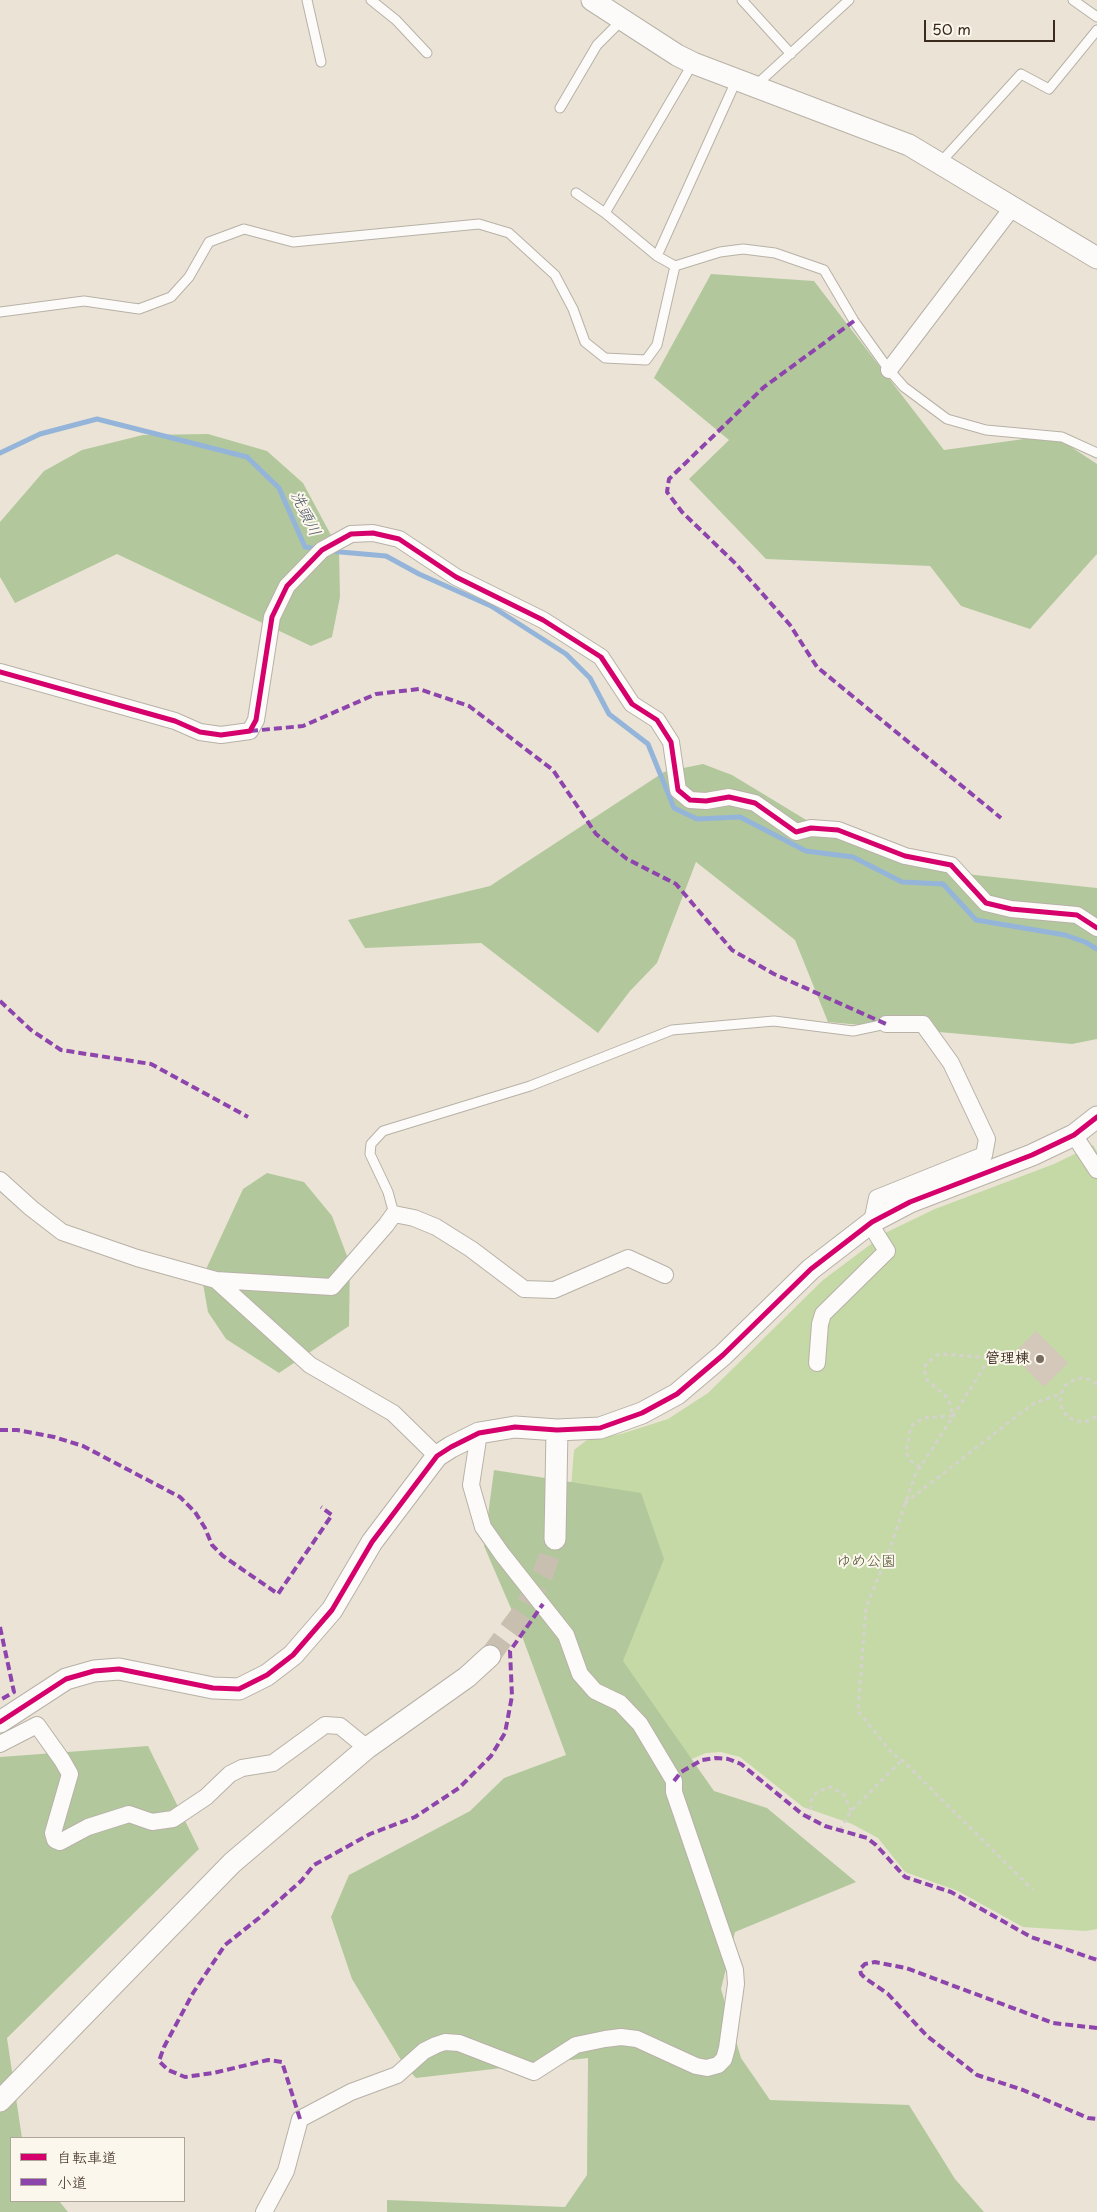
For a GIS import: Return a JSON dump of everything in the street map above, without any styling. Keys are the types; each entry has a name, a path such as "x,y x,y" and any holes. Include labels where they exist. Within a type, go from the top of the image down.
{"street":[{"path":"592,0 677,55 693,63 909,146 1097,258"},
{"path":"889,370 1012,208"},
{"path":"0,672 175,721 200,732 221,735 250,731 256,720 272,617 286,586 322,550 352,534 373,533 399,539 456,577 543,620 601,657 632,704 657,720 672,742 678,790 690,800 706,802 729,797 755,803 796,832 811,828 838,830 905,856 951,865 986,903 1011,909 1077,915 1097,928"},
{"path":"817,1363 820,1324 823,1314 887,1251 871,1223 877,1198 984,1155 988,1139 951,1063 923,1024 886,1024"},
{"path":"0,1722 66,1680 94,1671 119,1669 213,1688 239,1689 267,1675 293,1655 332,1610 372,1542 437,1456 479,1433 515,1427 557,1430 600,1428 642,1413 677,1394 723,1355 811,1268 871,1223 910,1202 1032,1155 1074,1135 1097,1117"},
{"path":"1074,1135 1097,1170"},
{"path":"0,1180 31,1208 62,1232 138,1258 216,1280 332,1287 394,1214 414,1218 436,1227 471,1249 524,1289 554,1290 628,1258 665,1276"},
{"path":"216,1280 310,1365 393,1413 437,1456"},
{"path":"555,1539 557,1430"},
{"path":"264,2212 286,2171 300,2119 351,2092 397,2075 424,2050 436,2045 445,2042 458,2043 534,2072 576,2045 621,2037 637,2040 696,2066 707,2068 718,2065 724,2059 728,2048 736,1984 735,1970 674,1792 674,1781 640,1724 620,1703 595,1690 580,1674 566,1634 502,1554 483,1527 471,1485 479,1433"},
{"path":"0,2101 232,1863 367,1748 467,1677 490,1656"},
{"path":"0,1744 37,1725 62,1760 70,1774 53,1832 55,1840 60,1842 88,1827 130,1814 152,1822 173,1819 206,1797 230,1774 242,1768 273,1762 325,1725 340,1726 367,1748"}],"lane":[{"path":"307,0 321,62"},
{"path":"371,0 396,20 426,53"},
{"path":"742,0 791,54"},
{"path":"657,256 746,83 791,54 849,0"},
{"path":"1073,0 1097,17"},
{"path":"560,108 597,45 622,20"},
{"path":"940,163 1021,74 1049,89 1097,30"},
{"path":"605,213 693,63"},
{"path":"576,193 605,213 657,256 675,266 720,252 743,249 775,253 824,270 854,321 889,370 904,387 947,419 986,430 1062,437 1097,453"},
{"path":"0,312 84,301 139,310 171,297 189,277 209,242 244,229 293,242 479,224 509,233 555,275 573,309 585,342 605,358 646,360 657,345 675,266"},
{"path":"394,1214 388,1192 370,1154 371,1144 384,1131 530,1086 672,1030 774,1021 853,1031 886,1024"}],"path":[{"path":"952,1416 948,1398 927,1380 924,1368 927,1363 937,1355 943,1354 990,1358 915,1475 888,1554 866,1607 858,1710 892,1753 902,1760 1034,1890"},
{"path":"1097,1384 1088,1379 1080,1378 1072,1381 1065,1386 1061,1394 1060,1403 1068,1417 1085,1422 1097,1416"},
{"path":"905,1503 1030,1406 1061,1394"},
{"path":"920,1467 911,1461 906,1453 911,1426 923,1418 952,1416"},
{"path":"840,1830 851,1811 902,1760"},
{"path":"810,1818 812,1798 817,1792 831,1787 844,1795 851,1811"}],"green space":[{"path":"711,274 814,281 944,450 1053,435 1097,464 1097,554 1030,629 961,606 930,566 766,559 689,479 729,440 654,378"},
{"path":"208,434 267,451 303,483 339,550 340,597 332,637 311,646 117,554 15,603 0,577 0,522 44,471 82,450 143,435"},
{"path":"703,764 732,775 836,838 900,861 975,875 1097,888 1097,1039 1072,1044 828,1022 795,940 696,862 657,963 630,991 598,1033 481,943 365,948 348,920 490,886 664,772"},
{"name":"ゆめ公園","path":"1093,1145 1097,1152 1097,1929 1086,1931 1023,1927 958,1891 905,1872 878,1838 852,1824 803,1807 740,1757 721,1752 706,1753 687,1761 556,1577 571,1487 574,1450 587,1440 621,1434 668,1419 708,1393 823,1280 887,1232 935,1209 1054,1164"},
{"path":"267,1173 304,1182 332,1216 350,1264 349,1326 279,1373 226,1339 208,1312 202,1278 243,1189"},
{"path":"494,1470 641,1493 664,1559 623,1661 714,1791 767,1808 856,1882 735,1932 721,1989 741,2058 770,2100 909,2105 955,2179 984,2212 387,2212 387,2200 565,2207 587,2175 588,2058 416,2078 404,2065 352,1979 331,1917 349,1875 470,1811 504,1778 566,1755 516,1620 484,1546"},
{"path":"148,1746 199,1849 7,2038 22,2137 10,2137 10,2202 60,2202 68,2212 0,2212 0,1757"}],"building":[{"name":"管理棟","path":"1036,1331 1068,1363 1044,1387 1012,1355"}],"waterway":[{"name":"洗頭川","path":"0,453 40,434 97,419 247,457 279,488 305,547 319,549"},
{"name":"洗頭川","path":"329,551 386,556 419,574 491,606 566,654 590,678 609,714 648,744 674,808 697,819 740,817 806,851 853,857 902,882 943,884 976,920 1065,935 1085,942 1097,949"}],"tunnel":[{"path":"490,1656 524,1610 543,1574 555,1539"}],"marked path":[{"path":"854,321 764,387 669,479 667,492 682,512 737,565 790,625 817,667 1001,818"},
{"path":"250,731 303,726 376,694 419,689 469,706 553,770 596,834 627,859 676,884 732,950 774,974 886,1024"},
{"path":"0,1001 31,1030 61,1050 151,1064 248,1117"},
{"path":"0,1430 17,1430 54,1437 83,1446 180,1497 195,1512 205,1528 212,1545 223,1556 278,1594 332,1515 321,1507"},
{"path":"300,2119 282,2062 268,2060 213,2073 185,2077 168,2070 159,2061 164,2047 193,1993 225,1945 301,1881 314,1865 370,1834 415,1817 459,1788 491,1756 505,1733 512,1696 510,1651 543,1604"},
{"path":"0,1627 14,1692 0,1700"},
{"path":"674,1781 681,1772 702,1760 728,1759 741,1764 802,1814 825,1826 867,1838 876,1845 905,1877 951,1892 1031,1937 1097,1960"},
{"path":"1097,2028 1053,2023 906,1968 875,1962 865,1964 860,1969 861,1974 888,1994 927,2036 977,2075 1023,2090 1088,2118 1097,2119"}],"cycle path":[{"path":"0,672 175,721 200,732 221,735 250,731 256,720 272,617 287,586 322,550 351,534 373,533 399,539 456,577 543,620 601,657 632,704 657,720 671,742 678,790 690,800 706,801 729,797 755,803 796,832 811,828 838,830 905,856 951,865 986,903 1011,909 1077,915 1097,928"},
{"path":"0,1722 66,1679 94,1671 119,1669 213,1688 239,1689 267,1675 293,1655 332,1610 372,1542 437,1456 479,1433 515,1427 557,1430 600,1428 642,1413 677,1394 723,1355 811,1269 872,1222 910,1202 1032,1155 1074,1135 1097,1117"}],"place":[{"name":"管理棟","path":"1040,1359"}]}
